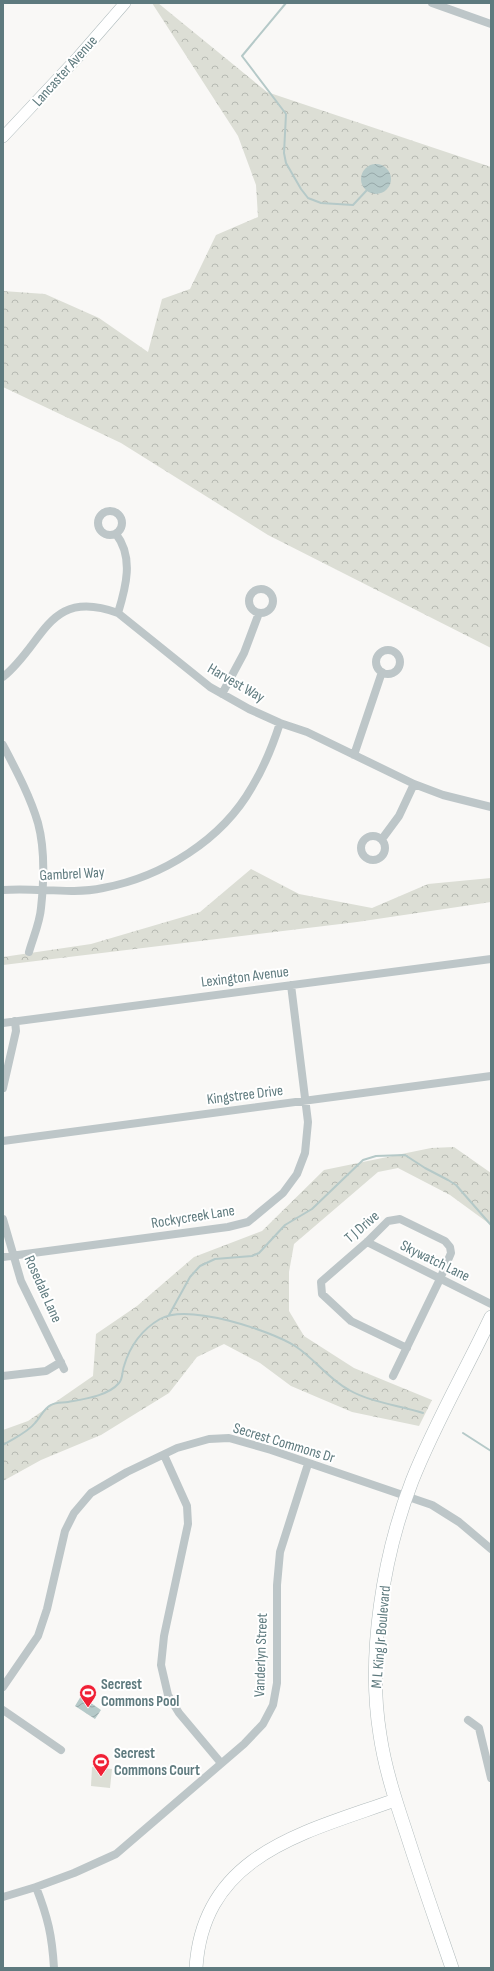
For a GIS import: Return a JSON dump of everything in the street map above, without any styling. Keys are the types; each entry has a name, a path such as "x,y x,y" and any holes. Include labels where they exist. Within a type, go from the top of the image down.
{"main road":[{"name":"Lancaster Avenue","path":"3,137 68,68 125,3"},
{"name":"M L King Jr Boulevard","path":"452,1968 395,1800 380,1735 376,1698 376,1663 384,1585 390,1556 407,1497 424,1455 491,1317"},
{"path":"196,1968 198,1951 210,1915 225,1888 244,1867 262,1853 293,1837 395,1800"}],"street":[{"path":"432,3 491,24"},
{"path":"116,534 121,541 128,563 125,591 118,613"},
{"name":"Harvest Way","path":"3,677 25,655 49,621 64,611 86,606 104,608 118,613 186,669 222,694 280,723 307,732 414,784 443,795 491,807"},
{"path":"222,694 244,653 259,613"},
{"path":"354,755 382,672"},
{"name":"Gambrel Way","path":"3,890 67,891 103,888 138,879 169,865 198,847 221,827 237,809 252,788 271,750 280,723"},
{"path":"3,745 15,767 38,823 43,874 41,909 29,952"},
{"path":"382,839 399,816 414,784"},
{"name":"Lexington Avenue","path":"3,1023 491,959"},
{"name":"Rockycreek Lane","path":"3,1257 228,1227 248,1222 283,1193 297,1174 305,1153 308,1122 290,985"},
{"path":"3,1088 16,1031 15,1021"},
{"name":"Kingstree Drive","path":"3,1141 491,1076"},
{"name":"Rosedale Lane","path":"3,1219 21,1281 63,1365 46,1371 3,1376"},
{"name":"T J Drive","path":"393,1376 407,1348 440,1279 451,1253 450,1247 445,1241 400,1219 395,1219 388,1221 367,1242 321,1282 322,1294 351,1322 407,1348"},
{"name":"Skywatch Lane","path":"367,1242 491,1304"},
{"name":"Secrest Commons Dr","path":"3,1687 38,1636 47,1609 65,1532 74,1513 92,1493 128,1472 177,1448 209,1439 228,1438 271,1450 308,1464 432,1505 459,1522 491,1549"},
{"path":"164,1455 185,1501 188,1524 164,1636 161,1665 168,1695 180,1713 221,1763"},
{"name":"Vanderlyn Street","path":"3,1897 36,1888 116,1854 244,1744 263,1724 273,1705 277,1682 277,1585 280,1552 308,1464"},
{"path":"3,1710 61,1750"},
{"path":"468,1720 480,1728 491,1778"},
{"path":"36,1888 47,1916 52,1939 54,1968"}],"green space":[{"path":"152,3 158,3 267,92 491,167 491,648 268,535 121,443 3,387 3,291 45,294 99,318 148,352 162,299 190,289 216,235 258,217 256,185 238,136"},
{"path":"251,869 299,894 372,908 428,884 491,878 491,902 357,922 3,965 3,957 91,944 200,912"},
{"path":"454,1147 491,1173 491,1225 450,1195 398,1168 378,1172 294,1244 289,1272 289,1311 304,1336 354,1368 432,1400 419,1426 352,1412 291,1386 260,1363 224,1344 197,1357 169,1393 101,1435 41,1460 3,1481 3,1430 28,1421 93,1376 96,1334 137,1306 194,1257 262,1231 324,1170 431,1148"},
{"name":"Secrest Commons Court","path":"92,1767 112,1769 110,1788 91,1786"}],"water":[{"path":"376,164 387,168 391,179 387,190 376,194 365,190 361,179 365,168"},
{"name":"Secrest Commons Pool","path":"81,1696 90,1700 91,1703 101,1710 95,1719 75,1706"}],"waterway":[{"path":"286,3 242,56 286,114 284,153 286,163 308,198 321,203 353,205 367,190"},
{"path":"169,1315 190,1277 200,1266 215,1259 252,1256 259,1253 285,1225 312,1209 363,1160 376,1156 405,1155 448,1180 456,1185 491,1225"},
{"path":"3,1445 32,1427 46,1408 51,1405 55,1403 81,1400 109,1391 120,1381 129,1352 142,1333 153,1323 173,1315 189,1314 208,1316 228,1320 267,1333 295,1346 334,1380 349,1390 376,1401 423,1413"},
{"path":"463,1433 491,1451"}],"place":[{"name":"Secrest Commons Pool","path":"88,1708"},
{"name":"Secrest Commons Court","path":"101,1777"}]}
